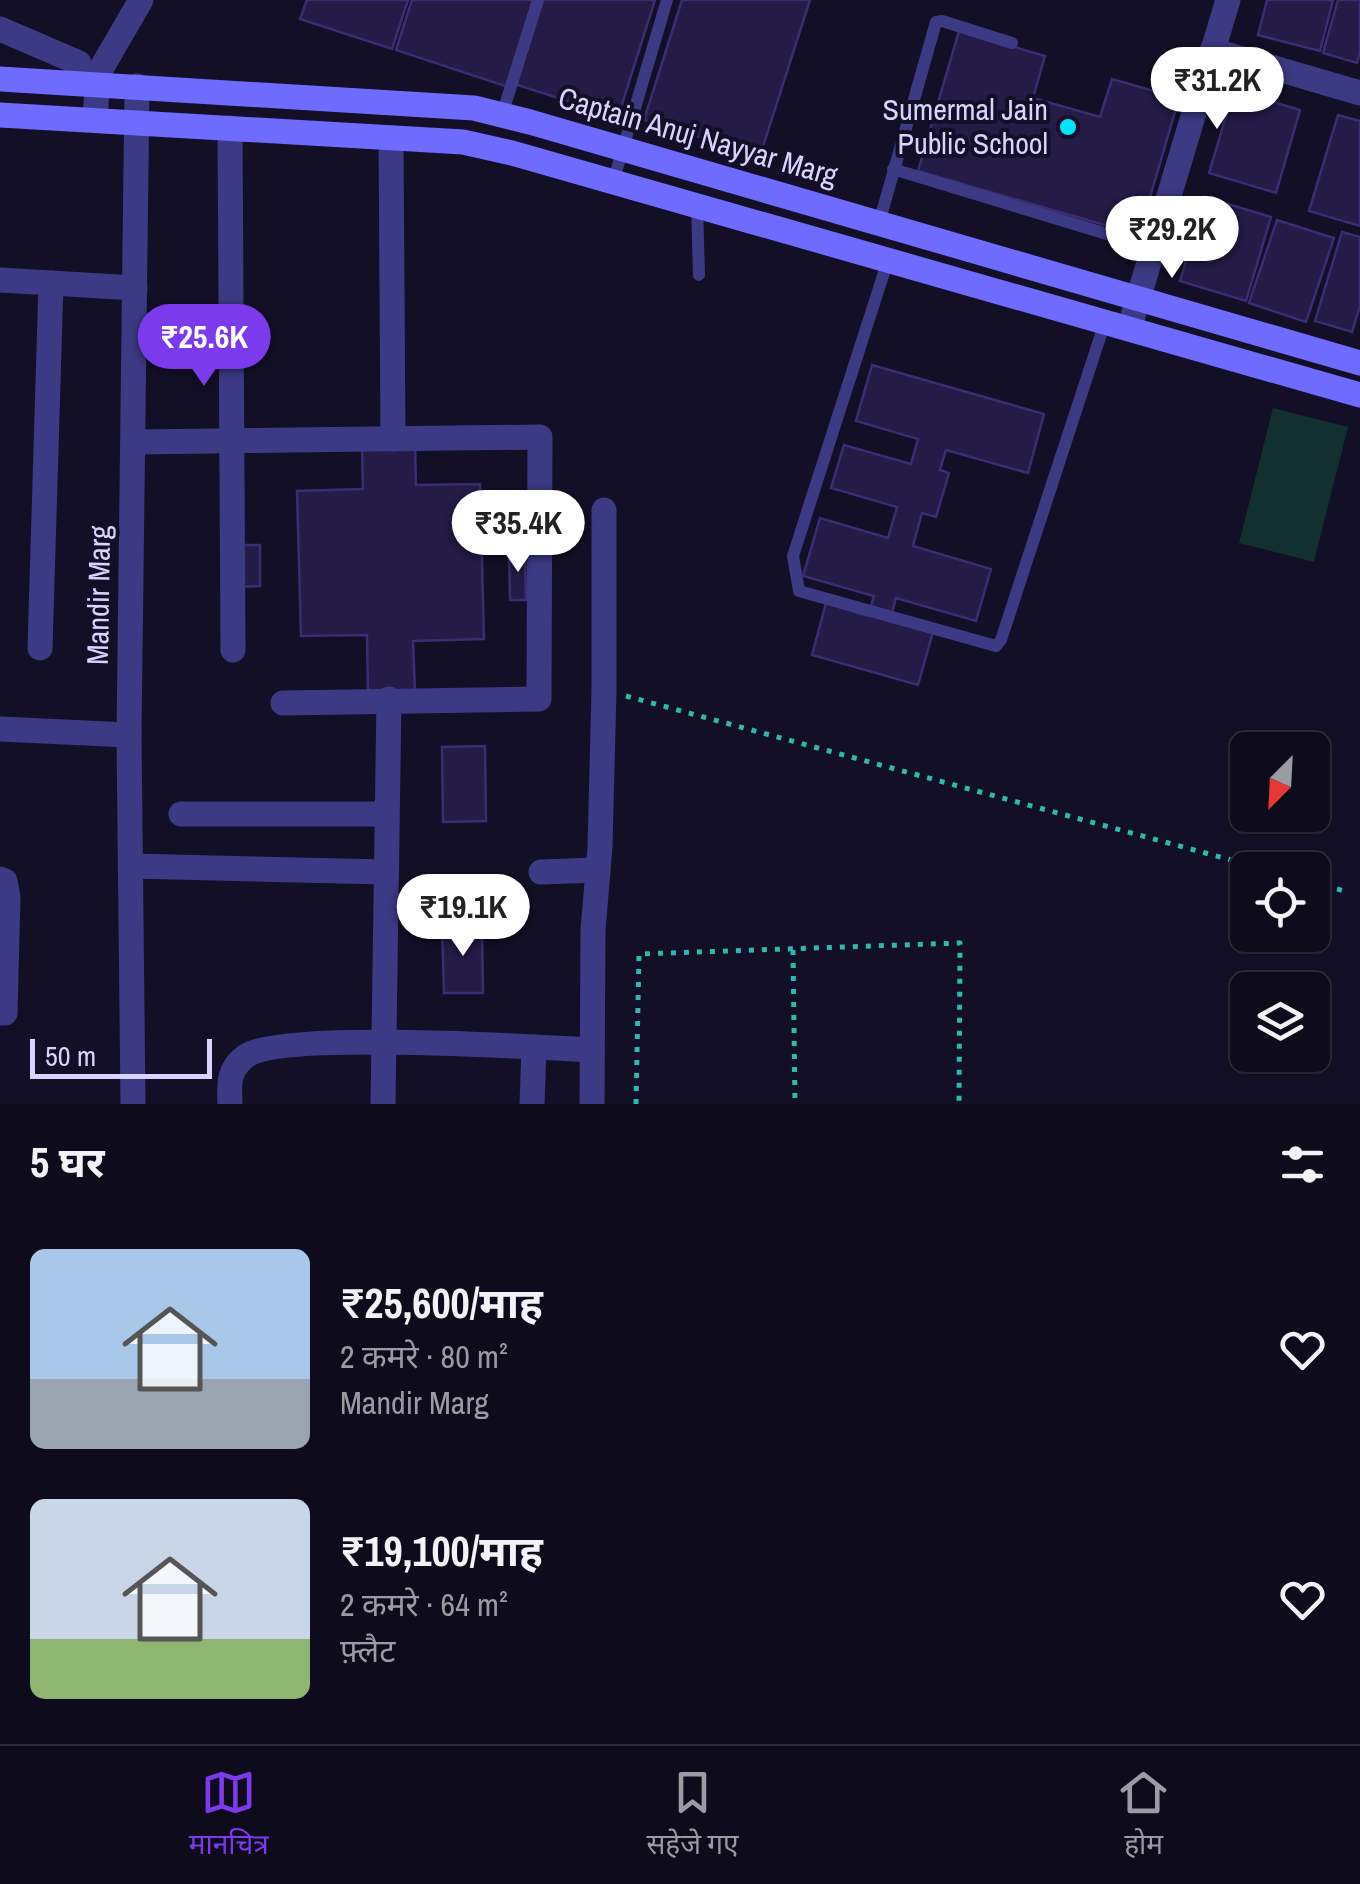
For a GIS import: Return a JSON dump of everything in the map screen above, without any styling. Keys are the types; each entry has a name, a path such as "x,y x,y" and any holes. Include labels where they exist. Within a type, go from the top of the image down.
{"street":[{"path":"95,120 98,74 141,0"},
{"path":"1117,326 1139,298 1228,0"},
{"path":"0,29 79,63"},
{"path":"1212,50 1360,93"},
{"name":"Captain Anuj Nayyar Marg","path":"0,80 474,108 1360,363"},
{"name":"Mandir Marg","path":"132,1104 129,735 137,86"},
{"path":"0,114 463,142 1360,395"},
{"path":"230,128 233,650"},
{"path":"392,138 393,439"},
{"path":"888,226 888,260"},
{"path":"0,280 134,288"},
{"path":"40,648 51,283"},
{"path":"135,442 540,437 538,699 283,702"},
{"path":"592,1104 592,930 604,690 604,510"},
{"path":"383,1104 389,699"},
{"path":"0,729 129,735"},
{"path":"181,814 385,814"},
{"path":"131,866 385,872"},
{"path":"541,872 598,870"},
{"path":"0,879 5,881 8,897 6,1013 0,1013"},
{"path":"230,1104 229,1079 234,1068 248,1054 285,1045 383,1043 592,1050"},
{"path":"532,1104 534,1047"}],"lane":[{"path":"502,115 538,0"},
{"path":"614,182 666,0"},
{"path":"888,226 893,169 936,22 1012,43"},
{"path":"893,169 1130,241"},
{"path":"698,206 698,275"},
{"path":"888,260 793,556 799,591 996,646 1117,326"}],"path":[{"path":"604,690 1230,860"},
{"path":"1330,887 1348,892"},
{"path":"636,1104 639,954 960,943 959,1104"},
{"path":"794,950 795,1104"}],"green space":[{"path":"1273,408 1348,427 1314,562 1239,543"}],"building":[{"path":"307,0 408,0 392,49 300,19"},
{"path":"412,0 536,0 508,87 396,50"},
{"path":"540,0 655,0 618,117 514,84"},
{"path":"682,0 810,0 760,156 644,120"},
{"path":"1267,0 1333,0 1320,51 1258,35"},
{"path":"1338,0 1360,0 1357,63 1323,53"},
{"path":"959,31 1045,56 1033,98 1100,117 1112,79 1179,98 1139,235 918,171"},
{"path":"1234,90 1300,110 1276,193 1209,173"},
{"path":"1338,115 1360,121 1360,226 1309,211"},
{"path":"1205,197 1271,217 1246,301 1180,281"},
{"path":"1277,220 1334,238 1306,322 1249,303"},
{"path":"1342,232 1360,237 1360,306 1352,332 1315,321"},
{"path":"872,365 1044,414 1028,473 946,450 940,470 949,473 936,517 922,513 913,546 991,569 976,621 896,598 890,620 933,632 918,685 812,655 826,603 868,616 874,596 803,576 820,518 888,538 897,507 831,488 844,445 911,464 918,439 856,421"},
{"path":"415,444 416,485 480,484 484,639 413,641 415,692 368,693 367,635 301,636 297,491 363,489 362,445"},
{"path":"236,545 260,545 260,586 237,587"},
{"path":"509,550 525,550 526,600 510,600"},
{"path":"485,746 486,821 443,822 442,747"},
{"path":"482,924 483,993 444,993 442,925"}],"place":[{"name":"Sumermal Jain Public School","path":"1068,127"}]}
